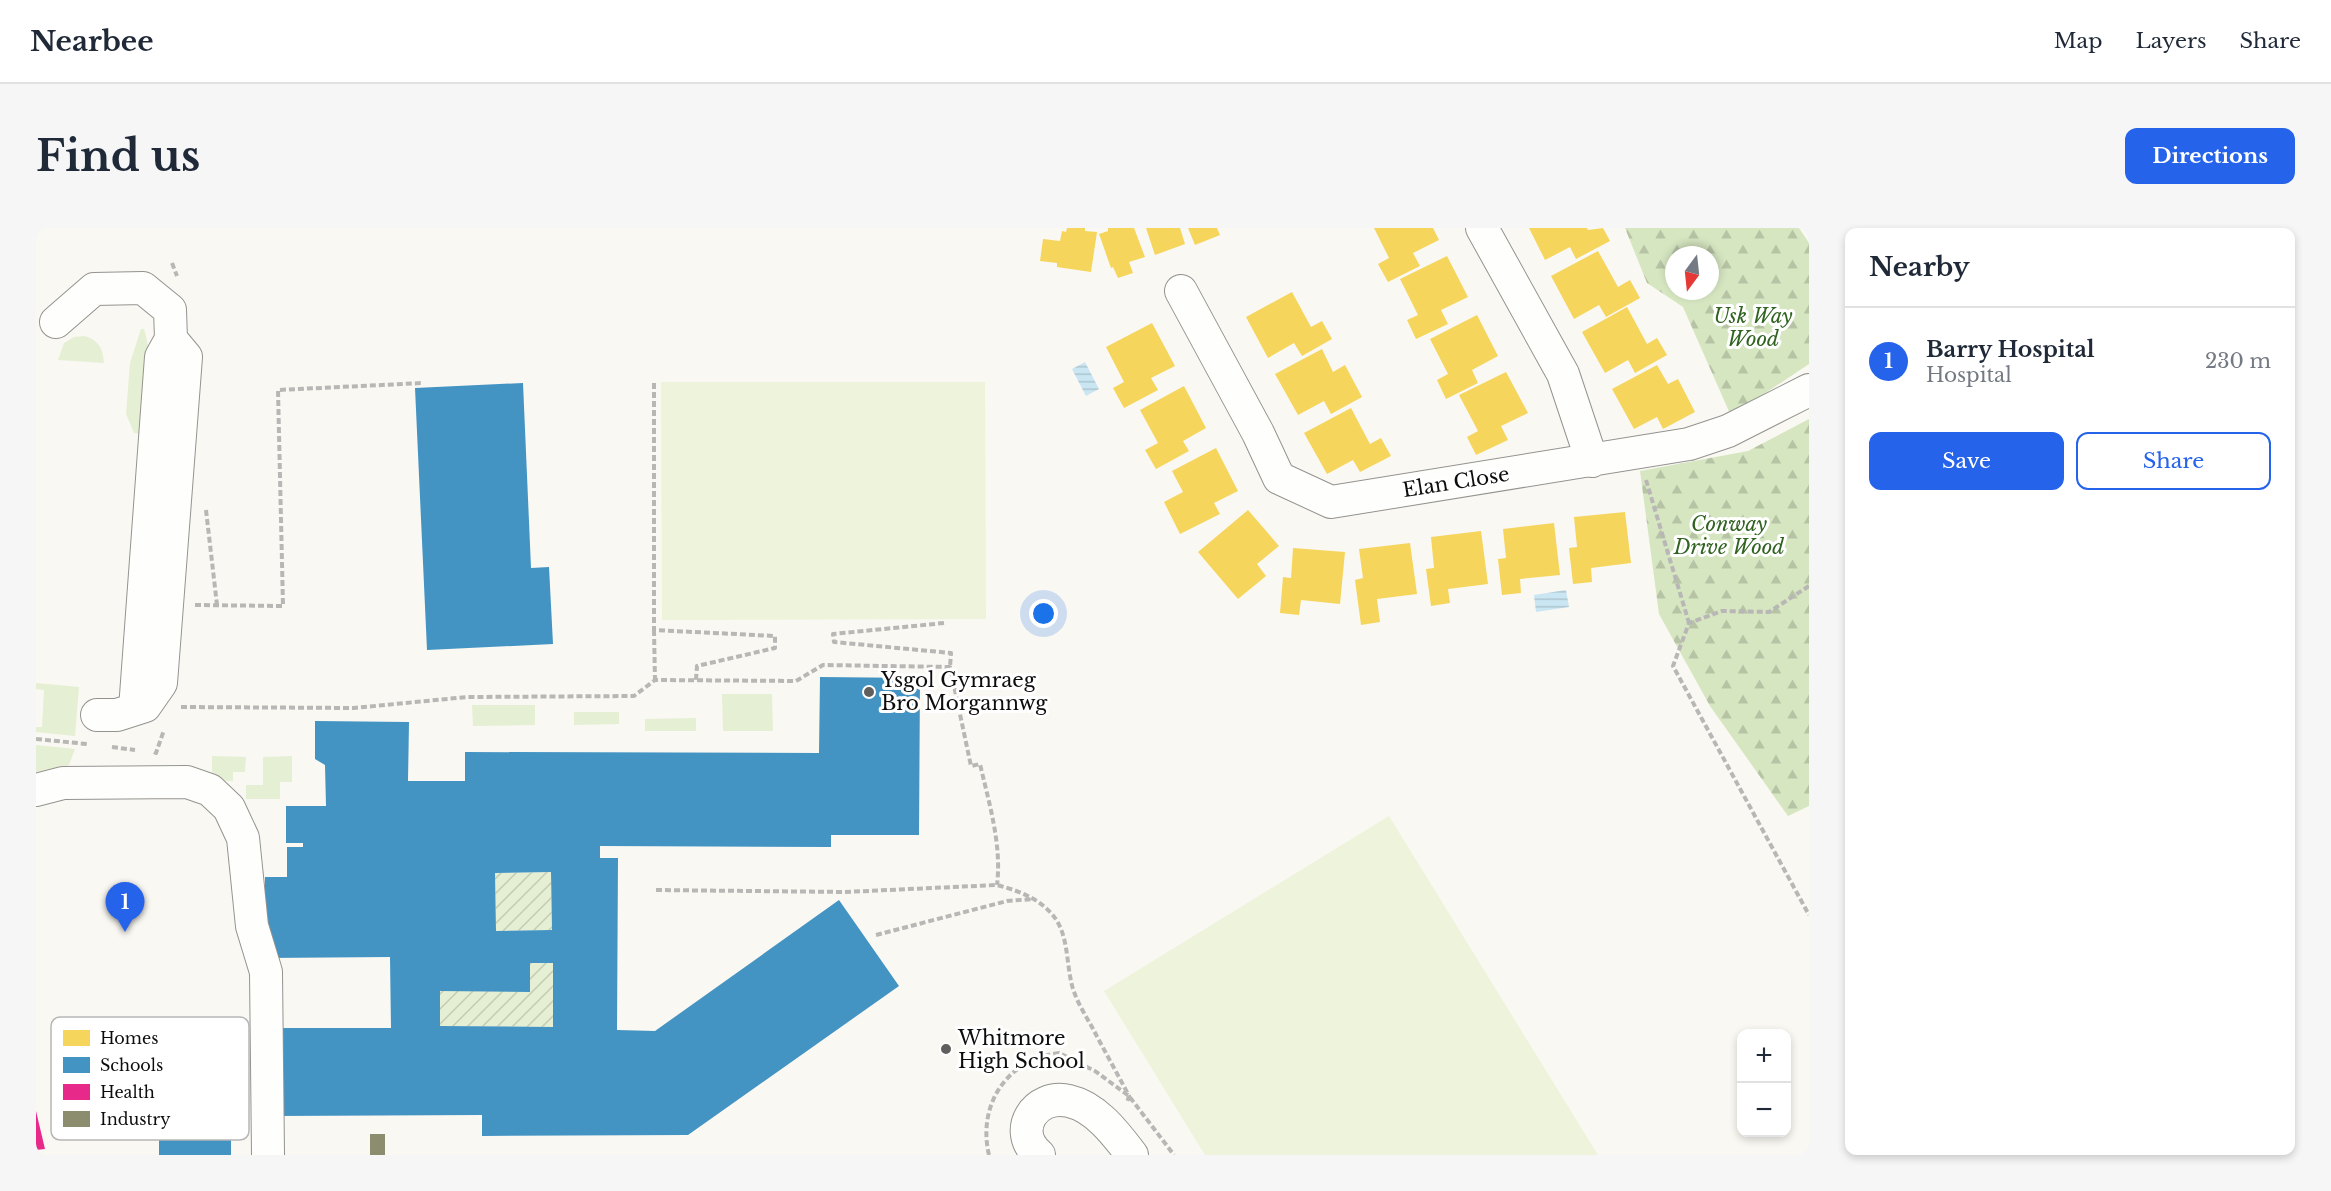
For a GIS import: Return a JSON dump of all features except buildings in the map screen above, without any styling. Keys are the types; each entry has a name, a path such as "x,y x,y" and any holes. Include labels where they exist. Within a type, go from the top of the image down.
{"street":[{"path":"1482,228 1563,374 1592,461"},
{"path":"56,322 94,289 143,288 170,310 171,339 161,357 135,709"},
{"name":"Elan Close","path":"1181,291 1258,433 1279,478 1331,502 1689,444 1728,431 1809,390"},
{"path":"97,715 117,715 145,706 161,683 186,357 171,339"},
{"path":"36,790 63,783 187,782 210,790 228,808 243,838 252,926 266,972 268,1155"},
{"path":"1039,1155 1032,1149 1026,1127 1032,1114 1041,1104 1056,1100 1070,1101 1085,1107 1124,1145"}],"path":[{"path":"206,502 214,605 283,606 278,390 423,383"},
{"path":"654,383 655,680"},
{"path":"1636,453 1654,501 1689,623 1673,666 1809,915"},
{"path":"1689,623 1722,611 1769,612 1809,586"},
{"path":"944,623 833,634 834,642 951,653 950,667 971,766 980,764 993,825 999,869 997,885"},
{"path":"654,630 776,636 775,648 697,666 696,680"},
{"path":"161,676 173,677 172,707 354,708 467,697 634,696 655,680 795,681 823,664 950,667"},
{"path":"656,891 845,892 997,885 1034,899 1050,912 1059,924 1065,941 1071,984 1080,1006 1129,1096 1124,1145"},
{"path":"876,935 1007,901 1034,899"}],"green space":[{"name":"Usk Way Wood","path":"1625,228 1799,228 1809,243 1809,364 1731,416 1683,307 1672,300 1719,300 1719,246 1665,246 1665,295 1647,283"},
{"path":"141,329 144,329 149,354 148,394 143,434 134,433 126,414 130,363"},
{"path":"85,336 94,340 99,346 103,353 104,363 58,360 64,343 74,337"},
{"path":"661,382 985,382 986,619 662,620"},
{"name":"Conway Drive Wood","path":"1809,419 1809,806 1788,816 1710,706 1659,614 1640,471 1748,451"},
{"path":"36,683 79,687 75,736 36,732 36,727 42,727 44,690 36,689"},
{"path":"722,694 772,694 773,731 723,731"},
{"path":"472,705 535,705 535,725 473,726"},
{"path":"574,712 619,712 619,724 574,725"},
{"path":"696,718 696,731 645,731 645,719"},
{"path":"36,745 75,749 69,765 61,769 36,773"},
{"path":"212,756 246,757 245,772 233,772 233,781 226,781 212,772"},
{"path":"292,756 292,782 280,782 280,799 246,799 246,785 263,785 263,757"},
{"path":"1389,816 1598,1155 1205,1155 1104,991"},
{"path":"551,872 552,930 496,931 495,873"},
{"path":"530,963 553,963 553,1027 440,1026 440,991"}],"water":[{"path":"1085,362 1099,389 1086,396 1072,369"},
{"path":"1566,590 1569,607 1536,612 1534,595"}],"place":[{"name":"Ysgol Gymraeg Bro Morgannwg","path":"869,692"},
{"name":"Barry Hospital","path":"125,932"},
{"name":"Whitmore High School","path":"946,1049"}]}
